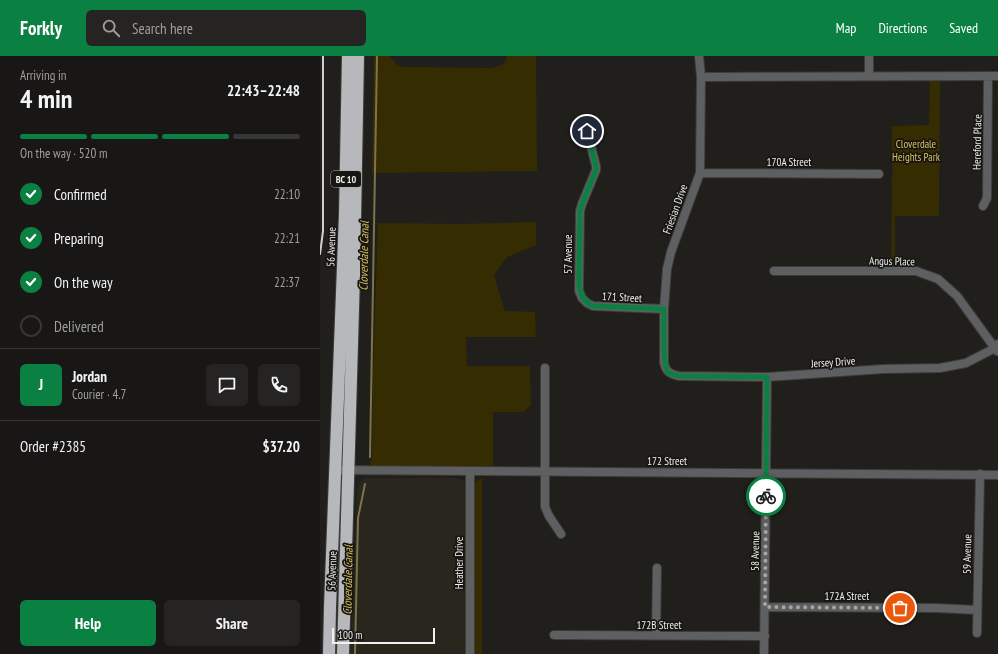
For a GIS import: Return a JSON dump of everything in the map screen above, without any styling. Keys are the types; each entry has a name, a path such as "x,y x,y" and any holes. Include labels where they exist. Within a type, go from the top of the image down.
{"highway":[{"name":"56 Avenue","path":"329,654 345,214 348,56"},
{"name":"56 Avenue","path":"343,654 354,268 358,56"}],"street":[{"name":"Friesian Drive","path":"666,369 664,363 664,309 666,277 669,260 700,173 701,77 699,56"},
{"path":"869,56 869,76"},
{"name":"Hereford Place","path":"983,206 987,198 988,76"},
{"path":"701,77 998,76"},
{"name":"57 Avenue","path":"582,298 579,291 579,219 582,204 595,174 596,166 584,119"},
{"name":"170A Street","path":"700,173 879,174"},
{"name":"Angus Place","path":"774,271 916,271 938,279 957,296 997,348"},
{"name":"171 Street","path":"582,298 593,306 664,309"},
{"name":"Jersey Drive","path":"666,369 670,373 679,376 767,377 883,369 940,368 966,363 997,348"},
{"path":"545,368 546,507 549,516 561,534"},
{"name":"58 Avenue","path":"764,654 767,377"},
{"name":"172 Street","path":"336,470 998,475"},
{"name":"Heather Drive","path":"470,472 470,654"},
{"name":"59 Avenue","path":"977,633 980,474"},
{"path":"656,636 657,568"},
{"name":"172A Street","path":"765,607 937,608 977,610"},
{"name":"172B Street","path":"554,635 765,636"}],"shaded area":[{"path":"364,478 456,478 464,481 466,487 466,654 350,654 357,490 360,482"}],"green space":[{"path":"374,56 390,56 396,64 402,67 491,68 502,65 507,56 536,56 537,171 372,173"},
{"name":"Cloverdale Heights Park","path":"930,81 940,81 939,216 895,216 895,266 891,266 891,180 893,173 892,126 929,125"},
{"path":"536,222 536,245 507,257 494,275 505,311 535,312 536,337 466,337 467,366 530,366 531,405 523,412 493,412 493,468 378,467 370,465 372,458 373,371 378,223 460,224"},
{"path":"482,478 482,654 474,654 474,487 476,482"}],"waterway":[{"name":"Cloverdale Canal","path":"370,457 377,56"},
{"name":"Cloverdale Canal","path":"355,654 358,518 365,484"}],"railway":[{"path":"320,254 323,231 323,56"}],"way so far":[{"path":"766,496 765,607 900,608"}],"route":[{"path":"587,131 596,170 582,204 579,219 579,291 582,298 593,306 600,307 664,309 664,363 668,372 673,375 767,377 766,496"}]}
